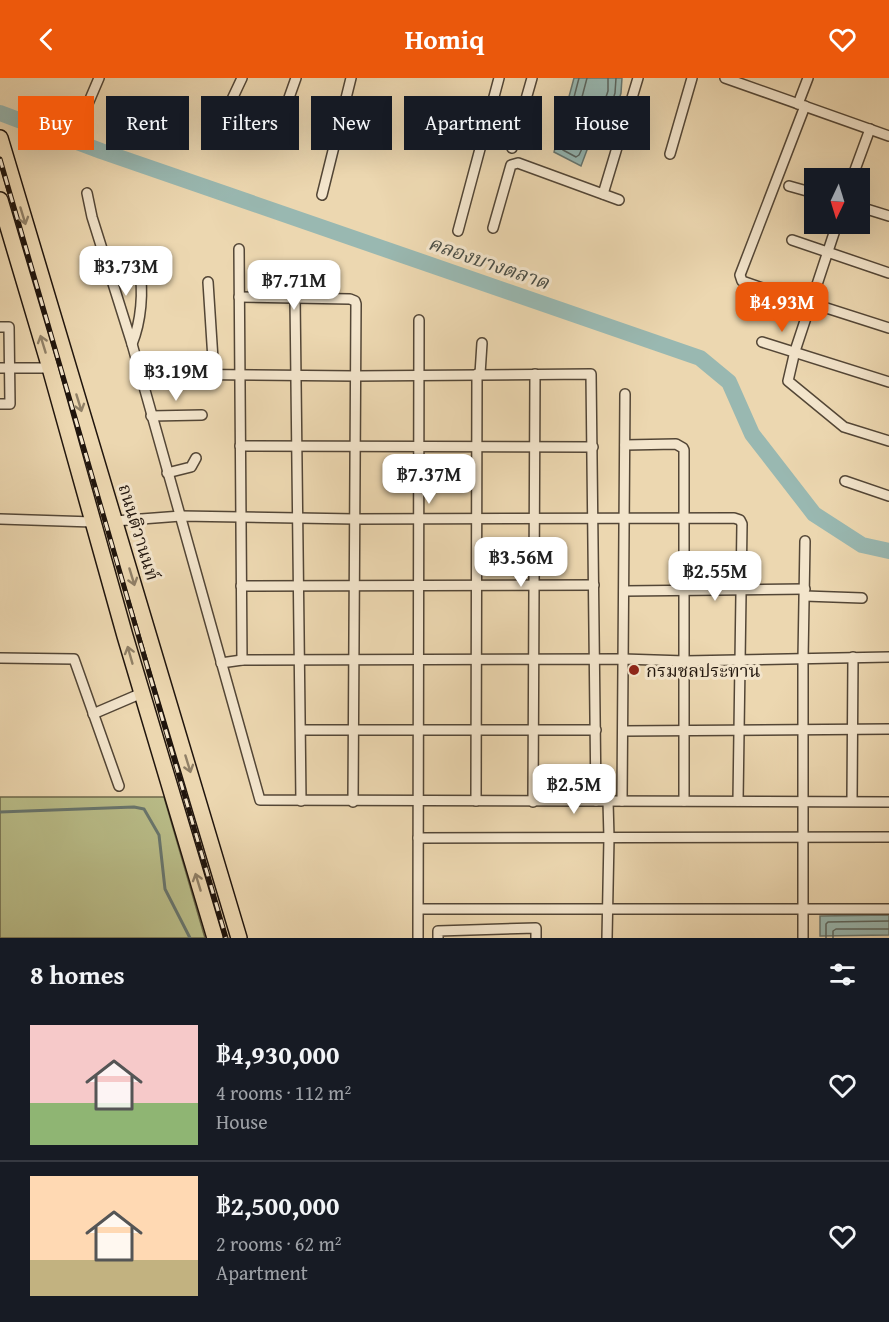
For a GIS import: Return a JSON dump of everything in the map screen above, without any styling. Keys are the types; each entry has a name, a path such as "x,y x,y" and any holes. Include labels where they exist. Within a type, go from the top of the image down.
{"main road":[{"name":"ถนนติวานนท์","path":"0,139 239,938"},
{"path":"0,200 215,938"},
{"path":"93,522 115,521"}],"street":[{"path":"91,96 99,78"},
{"path":"234,96 242,78"},
{"path":"290,96 296,78"},
{"path":"322,195 351,78"},
{"path":"458,231 499,78"},
{"path":"527,96 532,78"},
{"path":"603,194 638,78"},
{"path":"670,154 692,78"},
{"path":"725,78 738,80 889,136"},
{"path":"777,293 742,281 740,275 802,105 808,78"},
{"path":"856,168 870,129"},
{"path":"493,228 511,165 518,163 619,200"},
{"path":"789,186 804,190"},
{"path":"87,193 105,261 132,344 260,800 889,802"},
{"path":"870,210 889,216"},
{"path":"834,234 788,377 790,384 844,427 889,441"},
{"path":"792,240 889,273"},
{"path":"239,249 242,660"},
{"path":"105,261 134,264 139,267 141,277 139,327 132,344"},
{"path":"208,282 214,375"},
{"path":"789,296 889,328"},
{"path":"239,297 295,297 355,301 353,802"},
{"path":"295,297 301,801"},
{"path":"418,321 418,938"},
{"path":"0,327 9,327 4,368 10,405 0,404"},
{"path":"762,342 889,382"},
{"path":"476,801 477,447 478,374 482,343"},
{"path":"4,368 50,368"},
{"path":"140,374 356,376 591,374 596,801"},
{"path":"533,802 535,374"},
{"path":"622,801 625,394"},
{"path":"151,416 202,415"},
{"path":"625,445 676,444 683,448 686,730 684,801"},
{"path":"240,446 593,447"},
{"path":"167,473 191,467 196,458"},
{"path":"845,481 889,496"},
{"path":"115,521 181,516 355,519 734,518 740,520 738,801"},
{"path":"0,519 93,522"},
{"path":"803,938 805,541"},
{"path":"241,586 594,585"},
{"path":"624,591 741,589 862,598"},
{"path":"852,801 853,657"},
{"path":"221,663 242,660 623,659 685,661 889,657"},
{"path":"0,658 74,659 118,786"},
{"path":"93,714 142,693"},
{"path":"623,731 889,729"},
{"path":"301,730 354,732 596,730"},
{"path":"607,938 608,801"},
{"path":"418,838 889,837"},
{"path":"419,909 889,909"},
{"path":"438,938 438,931 536,928 536,938"}],"green space":[{"path":"0,797 164,797 205,938 0,938"}],"water":[{"path":"574,78 622,78 620,96 569,96"},
{"path":"555,150 587,150 581,166 554,152"},
{"path":"889,915 889,935 820,936 820,916"}],"waterway":[{"name":"คลองบางตลาด","path":"0,113 101,151 700,358 729,382 752,434 814,514 862,545 889,551"},
{"path":"0,812 134,807 144,809 159,835 165,889 190,938"}],"railway":[{"path":"0,159 226,938"}],"place":[{"name":"กรมชลประทาน","path":"634,670"}]}
